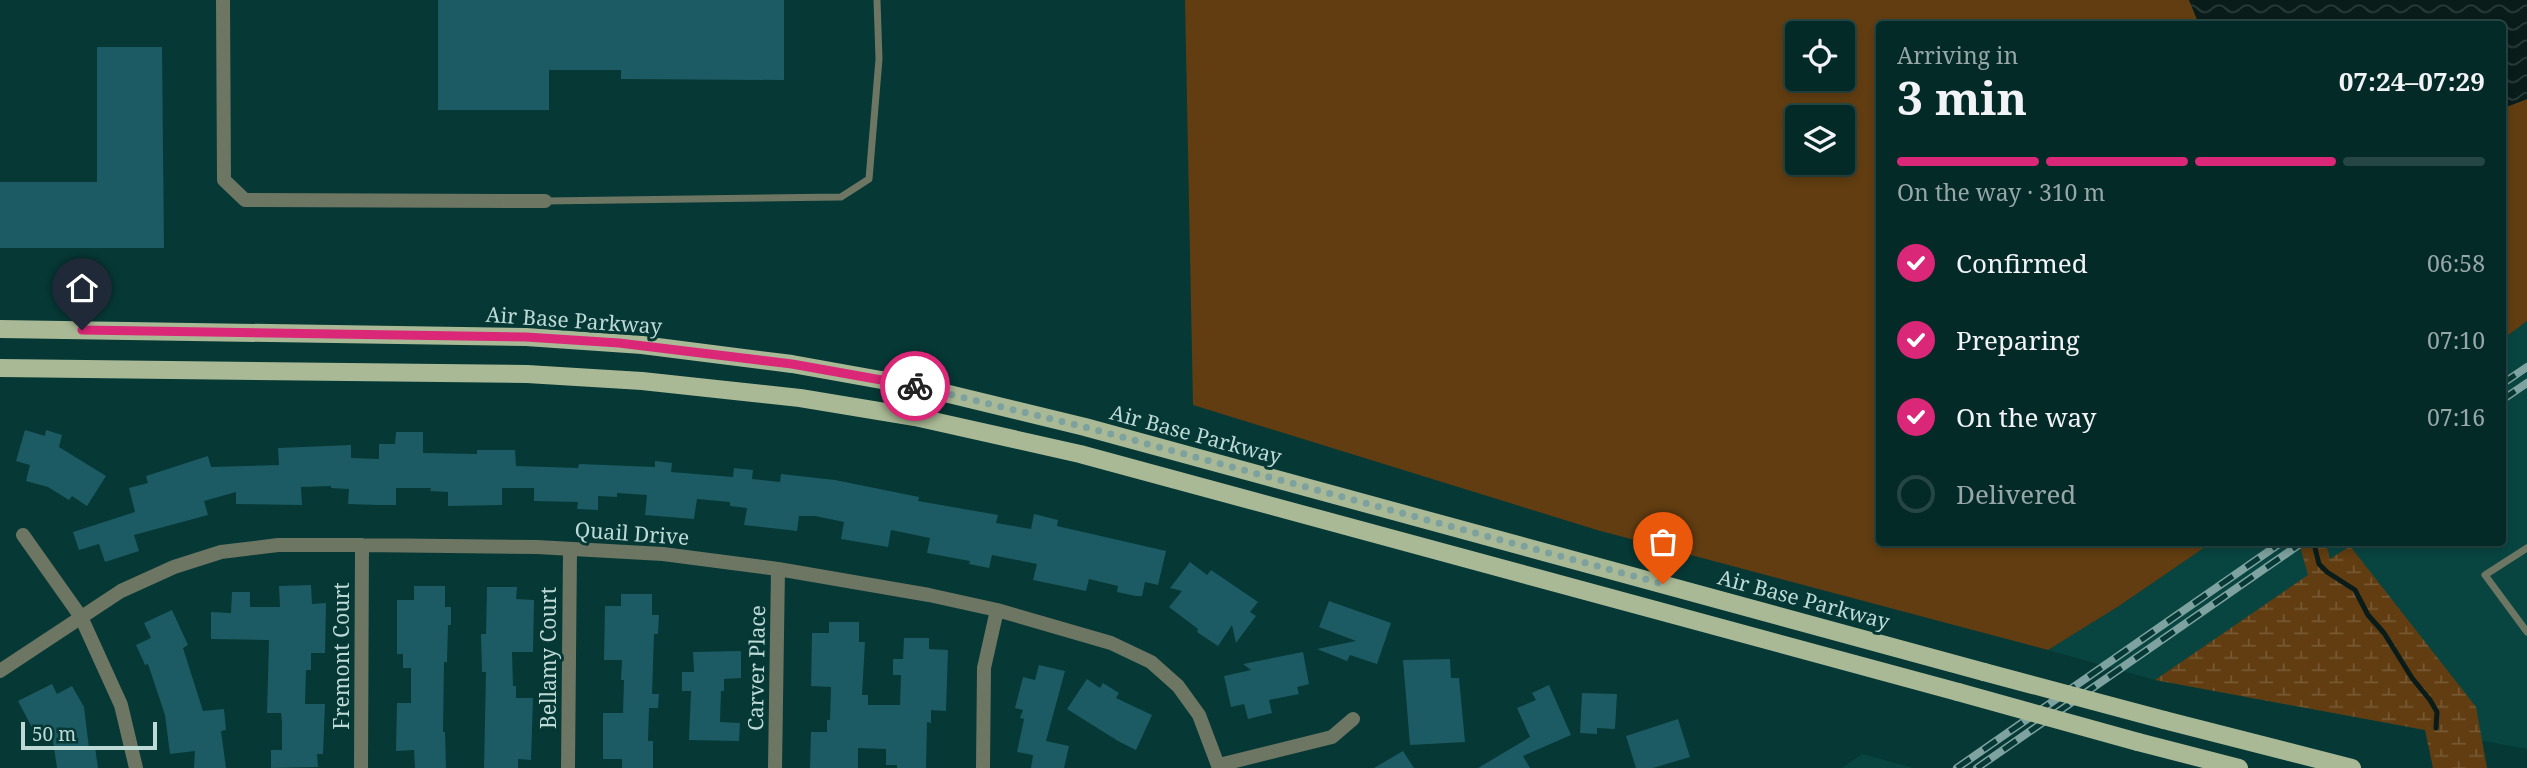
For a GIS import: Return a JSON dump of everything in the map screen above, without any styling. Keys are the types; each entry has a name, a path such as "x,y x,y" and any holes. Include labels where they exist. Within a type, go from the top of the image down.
{"main road":[{"name":"Air Base Parkway","path":"0,329 526,337 642,345 792,364 920,387 1085,427 1984,672 2352,768"},
{"path":"0,368 527,374 642,381 813,400 915,417 1080,454 2239,768"}],"street":[{"path":"223,0 224,180 246,200 545,201"},
{"path":"23,535 81,617 121,705 136,768"},
{"name":"Quail Drive","path":"0,671 132,587 174,567 221,552 278,545 362,545 570,549 663,554 778,569 929,595 997,610 1111,643 1151,662 1178,686 1199,715 1219,767"},
{"name":"Fremont Court","path":"361,768 362,545"},
{"name":"Bellamy Court","path":"568,768 570,549"},
{"name":"Carver Place","path":"775,768 778,569"},
{"path":"983,768 984,668 997,610"},
{"path":"1219,767 1332,737 1353,719"}],"lane":[{"path":"545,201 841,197 869,179 879,59 877,0"},
{"path":"2527,548 2485,575 2527,632"}],"shaded area":[{"path":"2527,321 2527,749 2155,680 2048,650 2119,606 2207,546 2506,546 2506,337"},
{"path":"1862,754 1914,768 1842,768"}],"green space":[{"path":"1185,0 2189,0 2198,21 1876,21 1876,546 2207,546 2119,606 2048,650 1597,530 1193,405"},
{"path":"2527,99 2527,321 2506,337 2506,107"},
{"path":"2300,546 2327,546 2330,559 2350,546 2476,707 2487,768 2433,768 2425,730 2155,680 2308,575"}],"water":[{"path":"2189,0 2527,0 2527,99 2506,107 2506,21 2198,21"}],"building":[{"path":"438,0 784,0 784,80 621,79 621,70 549,70 549,110 438,110"},
{"path":"97,47 162,47 164,248 0,248 0,182 97,182"},
{"path":"25,430 45,436 46,430 62,435 59,447 106,476 87,506 72,496 69,500 48,487 26,481 30,465 16,461"},
{"path":"396,432 423,432 423,453 477,454 477,450 515,450 516,466 578,468 579,464 655,467 655,461 672,463 671,472 733,477 734,468 753,470 752,479 780,482 781,474 835,480 919,497 918,501 998,515 996,523 1031,529 1034,514 1058,520 1057,526 1166,551 1158,585 1145,582 1142,596 1136,596 1117,592 1118,586 1089,579 1086,591 1033,580 1037,564 992,555 989,568 969,564 970,561 927,553 930,538 891,530 888,547 841,539 844,522 815,516 799,516 797,531 744,525 747,508 730,506 730,502 697,499 694,519 645,515 647,495 617,493 617,497 598,496 598,510 577,509 578,502 534,501 534,488 502,488 502,505 448,506 448,492 430,491 431,488 396,488 396,505 378,505 348,504 349,489 331,486 301,487 302,505 236,504 236,492 204,501 208,515 134,535 139,551 105,562 99,544 79,550 73,532 135,512 129,488 148,483 146,476 208,456 211,467 279,465 278,448 351,445 351,458 379,459 379,444 395,444"},
{"path":"1190,562 1207,575 1211,570 1258,602 1250,612 1256,616 1236,643 1232,625 1218,646 1197,632 1198,629 1169,607 1182,591 1170,588"},
{"path":"311,585 312,604 326,603 325,653 311,653 311,670 306,670 305,704 325,704 323,754 317,754 318,767 271,768 271,750 282,750 282,722 281,713 267,713 269,640 211,639 211,612 231,613 232,592 250,592 250,607 280,607 279,586"},
{"path":"414,586 445,586 445,607 451,607 447,662 444,662 443,732 446,768 415,768 414,750 396,751 397,703 411,703 411,668 403,668 403,654 397,654 397,600 414,600"},
{"path":"487,587 517,587 516,599 534,600 533,652 512,652 516,698 533,698 531,760 518,759 518,768 484,768 486,672 482,672 481,634 486,634"},
{"path":"621,594 652,594 652,615 659,615 658,634 654,634 652,694 659,694 658,708 649,708 648,741 653,741 653,768 622,768 622,759 603,759 603,713 623,713 622,660 604,660 605,606 621,606"},
{"path":"1329,601 1391,623 1377,664 1350,655 1347,661 1317,649 1356,641 1319,627"},
{"path":"172,610 188,645 183,648 203,711 224,709 226,730 221,731 226,768 194,768 195,751 170,754 165,715 148,664 145,665 136,645 151,638 144,623"},
{"path":"829,622 859,622 859,642 865,642 862,695 868,695 868,705 900,705 901,675 893,675 893,659 903,659 904,638 929,638 929,649 948,650 946,711 931,710 931,723 927,722 926,768 897,768 897,765 886,765 886,749 858,748 858,768 810,768 811,732 827,732 831,687 811,686 812,633 829,633"},
{"path":"741,651 741,678 724,679 720,722 740,723 739,741 689,740 691,691 682,691 682,672 694,672 693,652"},
{"path":"1303,652 1309,684 1297,687 1299,694 1269,700 1272,713 1248,719 1244,704 1231,707 1224,676 1251,670 1243,664"},
{"path":"1450,659 1451,678 1459,678 1465,742 1410,745 1403,660"},
{"path":"1039,665 1065,671 1046,741 1069,746 1064,768 1031,768 1033,755 1017,752 1024,719 1020,718 1023,710 1015,708 1023,677 1035,680"},
{"path":"1087,679 1100,688 1103,683 1119,693 1116,698 1152,715 1136,750 1067,709"},
{"path":"52,684 57,694 72,686 84,707 89,748 95,747 98,768 57,768 51,727 36,735 18,701"},
{"path":"1549,685 1571,735 1523,756 1530,768 1478,768 1530,737 1517,708 1536,700 1532,693"},
{"path":"1582,693 1617,694 1615,729 1597,728 1597,734 1580,733"},
{"path":"1678,719 1690,757 1653,768 1636,768 1626,736"},
{"path":"1403,751 1414,768 1374,768"}],"waterway":[{"path":"2314,546 2319,564 2355,590 2368,615 2384,633 2412,678 2430,700 2437,712 2436,728"}],"railway":[{"path":"2506,381 2527,367"},
{"path":"2506,397 2527,383"},
{"path":"1957,768 2276,546"},
{"path":"1977,768 2297,546"}],"way so far":[{"path":"915,386 1085,427 1663,584"}],"route":[{"path":"82,330 526,337 619,343 792,364 915,386"}]}
